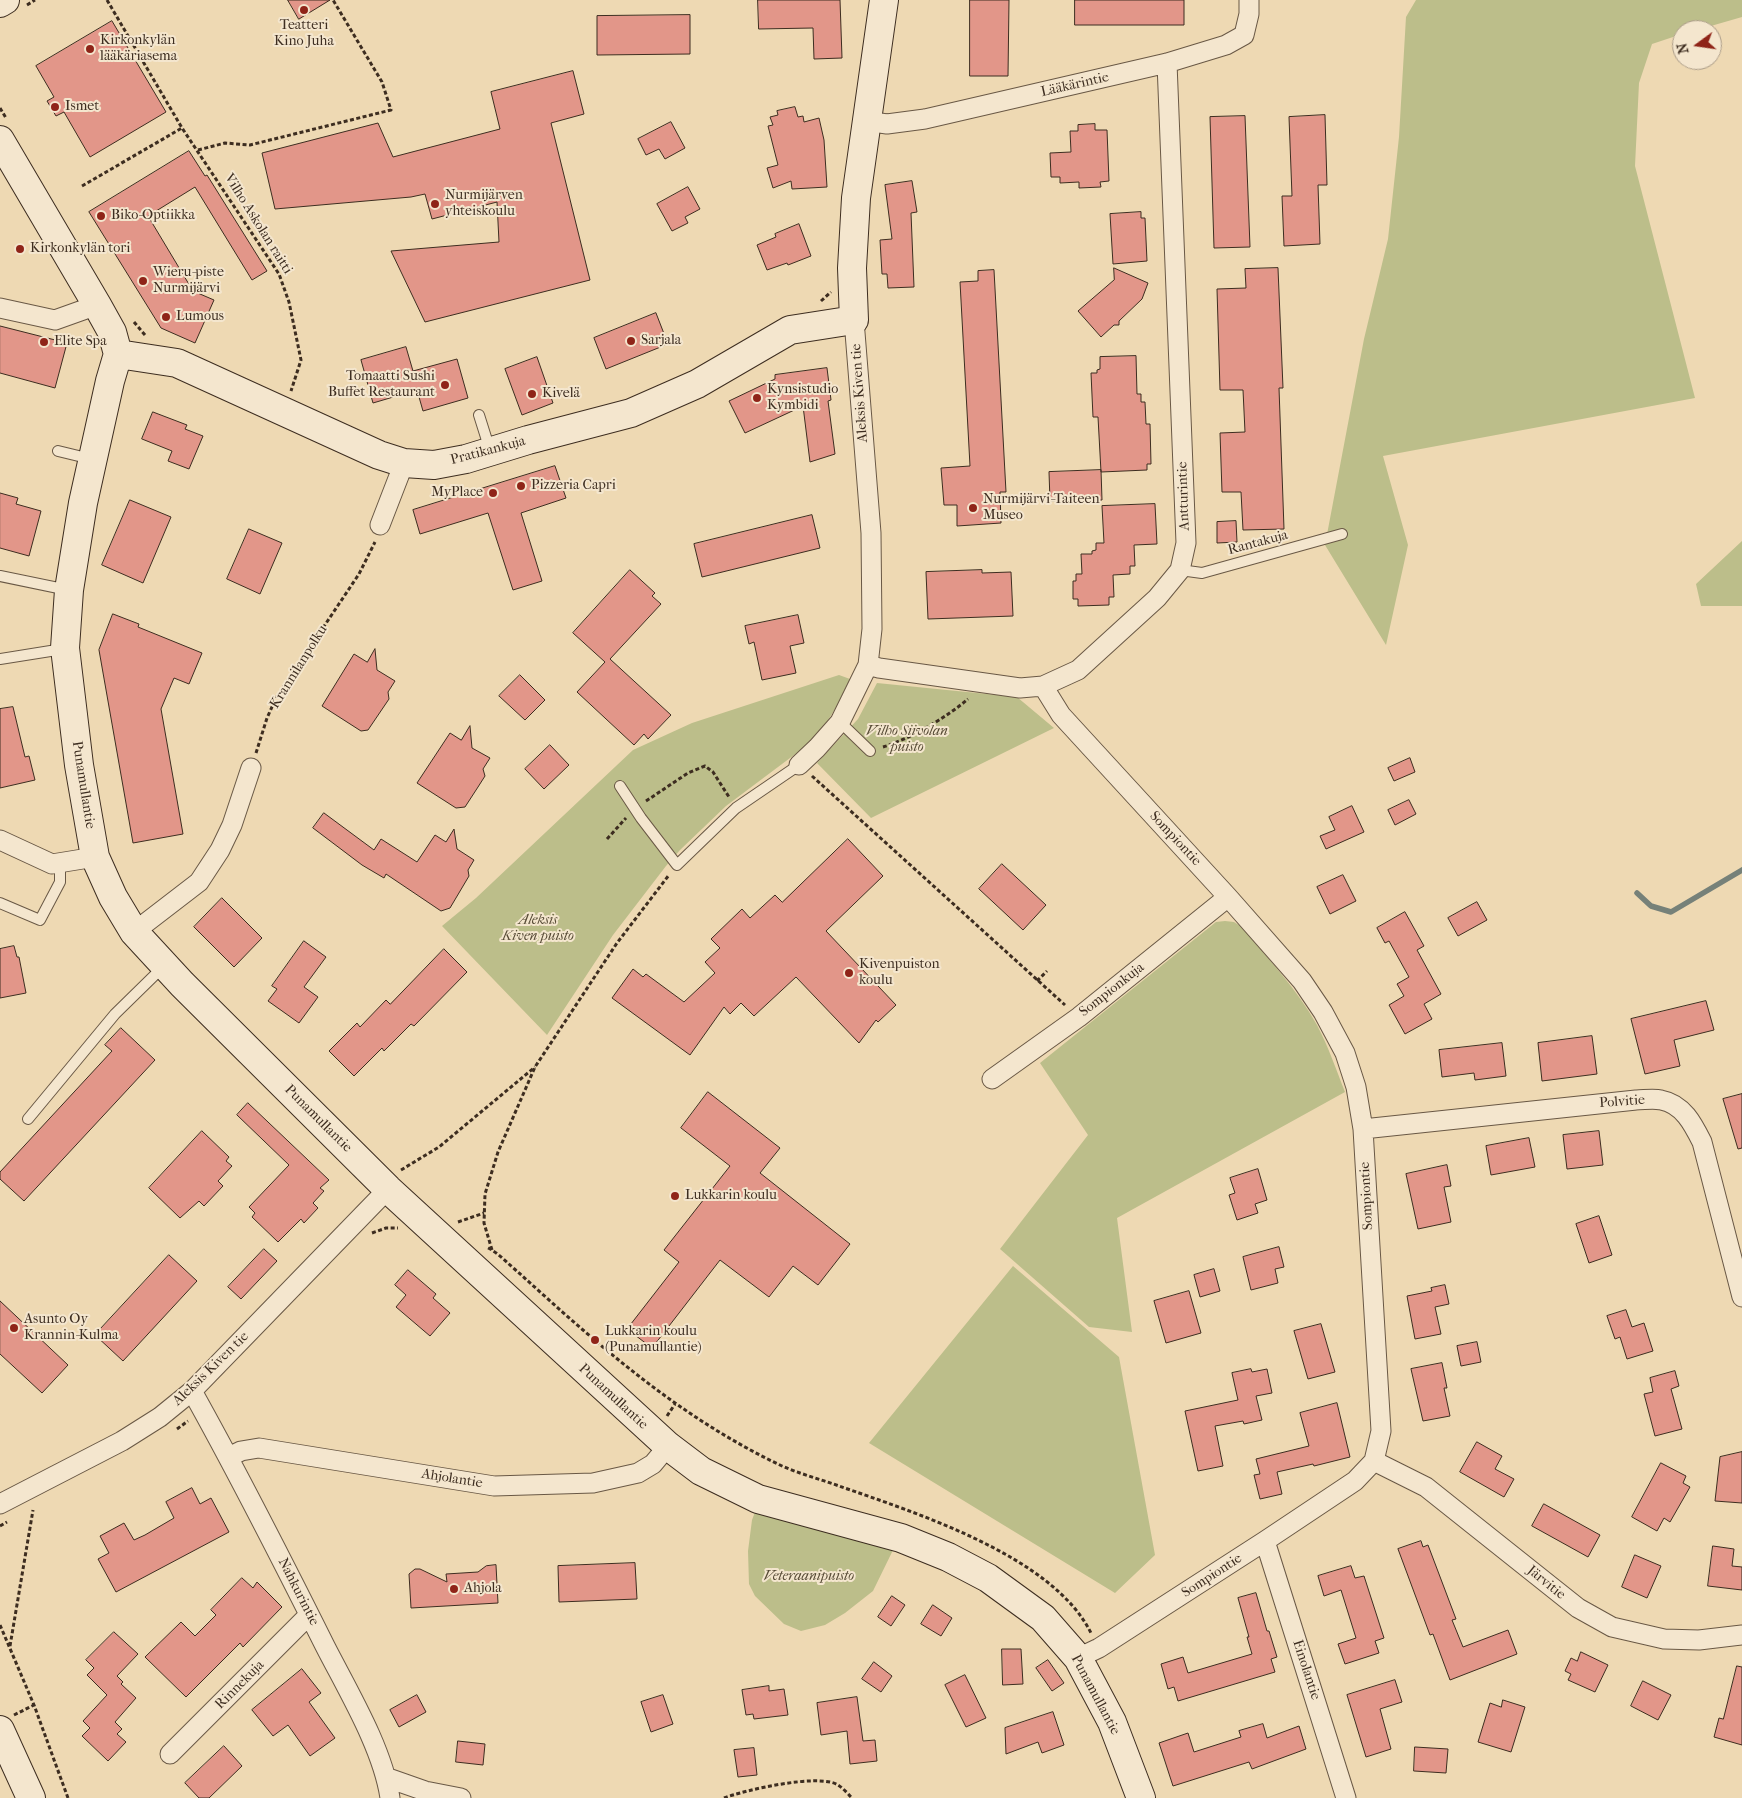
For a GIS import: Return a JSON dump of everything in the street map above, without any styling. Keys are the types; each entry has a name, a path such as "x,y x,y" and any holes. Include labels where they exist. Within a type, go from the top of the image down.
{"street":[{"path":"0,3 5,0"},
{"name":"Aleksis Kiven tie","path":"799,765 840,722 868,665 872,629 871,533 854,320 852,268 856,198 884,0"},
{"name":"Lääkärintie","path":"866,121 886,124 925,119 1167,64 1226,45 1244,35 1249,14 1249,0"},
{"name":"Antturintie","path":"868,665 1020,688 1044,686 1078,670 1157,598 1180,570 1186,543 1167,64"},
{"path":"0,140 112,332 118,354"},
{"path":"0,308 55,320 97,305"},
{"name":"Pratikankuja","path":"118,354 177,363 379,455 404,463 434,464 466,459 528,440 631,413 697,384 790,330 854,320"},
{"name":"Punamullantie","path":"118,354 92,459 69,590 65,648 79,765 96,857 113,897 134,932 165,965 668,1446 701,1471 758,1498 901,1538 948,1557 988,1578 1088,1653 1141,1798"},
{"path":"380,525 404,463"},
{"name":"Sompiontie","path":"1044,686 1061,715 1302,981 1323,1012 1345,1053 1356,1087 1362,1128 1381,1431 1374,1461 1355,1481 1265,1541 1088,1653"},
{"path":"134,932 199,882 220,850 232,825 251,768"},
{"path":"0,840 52,864 96,857"},
{"name":"Sompionkuja","path":"992,1079 1079,1017 1228,898"},
{"name":"Polvitie","path":"1362,1128 1636,1100 1661,1100 1680,1108 1692,1122 1702,1142 1742,1297"},
{"name":"Aleksis Kiven tie","path":"0,1504 122,1442 160,1417 192,1391 391,1182"},
{"name":"Nahkurintie","path":"192,1391 229,1457 364,1722 388,1778 390,1798"},
{"name":"Ahjolantie","path":"229,1457 241,1451 259,1448 494,1486 593,1484 638,1473 653,1464 668,1446"},
{"name":"Järvitie","path":"1374,1461 1426,1487 1578,1608 1612,1626 1664,1639 1699,1640 1742,1635"},
{"name":"Einolantie","path":"1265,1541 1346,1798"},
{"name":"Rinnekuja","path":"170,1754 309,1615"},
{"path":"6,1723 32,1798"},
{"path":"388,1778 426,1791 461,1798"}],"lane":[{"path":"479,415 490,451"},
{"path":"58,451 92,459"},
{"name":"Rantakuja","path":"1180,570 1202,573 1342,534"},
{"path":"0,576 69,590"},
{"path":"0,659 65,648"},
{"path":"840,722 870,751"},
{"path":"620,786 635,810 677,865 736,808 799,765"},
{"path":"0,903 40,920 60,882 60,862"},
{"path":"28,1119 115,1014 165,965"}],"path":[{"name":"Vilho Askolan raitti","path":"107,0 182,128 279,274 289,302 301,360 290,393"},
{"path":"198,150 225,143 250,145 391,110 382,82 332,0"},
{"path":"82,186 182,128"},
{"name":"Krannilanpolku","path":"251,768 267,718 276,698 359,574 375,543 380,525"},
{"path":"870,751 895,744 954,711 986,683"},
{"path":"799,765 1079,1017"},
{"path":"607,839 621,822 635,810 688,773 705,766 714,772 736,808"},
{"path":"677,865 617,943 535,1067 498,1152 485,1194 484,1223 492,1250 628,1369 675,1404 726,1437 784,1467 921,1515 987,1544 1036,1573 1055,1587 1082,1617 1088,1653"},
{"path":"1037,981 1047,971"},
{"path":"391,1182 439,1147 535,1067"},
{"path":"450,1224 484,1213"},
{"path":"10,1647 33,1510"},
{"path":"0,1625 34,1706 68,1798"},
{"path":"6,1723 34,1706"},
{"path":"724,1798 750,1790 824,1780 838,1784 852,1798"}],"green space":[{"path":"1416,0 1742,0 1742,17 1722,23 1722,20 1672,20 1672,37 1652,44 1639,83 1635,166 1695,398 1383,456 1408,545 1386,645 1325,545 1364,339 1388,239 1399,137 1406,17"},
{"path":"1742,541 1742,606 1701,606 1696,584"},
{"name":"Aleksis Kiven puisto","path":"839,675 850,679 837,706 821,731 810,743 726,806 680,850 613,935 547,1035 442,926 476,898 633,750 692,723"},
{"name":"Vilho Siivolan puisto","path":"877,683 1017,697 1054,728 871,818 817,763 858,719"},
{"path":"1216,922 1234,922 1242,927 1300,999 1321,1033 1345,1092 1117,1218 1132,1332 1089,1327 1000,1249 1088,1135 1040,1063"},
{"path":"1013,1266 1119,1357 1155,1555 1115,1593 869,1443"},
{"name":"Veteraanipuisto","path":"755,1512 894,1548 873,1591 845,1613 825,1625 801,1631 784,1624 755,1596 749,1584 748,1551 752,1520"}],"building":[{"name":"Teatteri Kino Juha","path":"288,0 330,0 299,19"},
{"path":"758,0 840,0 842,58 814,59 813,28 759,29"},
{"path":"970,0 1009,0 1008,76 970,76"},
{"path":"1075,0 1184,0 1184,25 1075,25"},
{"path":"690,15 690,54 597,55 597,16"},
{"path":"112,21 166,112 90,157 64,112 56,116 47,101 54,97 36,66"},
{"path":"573,71 584,114 551,123 590,280 425,322 391,251 499,242 497,202 432,219 425,194 411,197 275,209 262,153 378,123 393,157 500,129 491,92"},
{"path":"795,107 798,117 803,116 804,122 819,118 824,140 827,187 792,189 791,181 773,188 767,168 778,165 768,126 773,125 770,117 778,115 777,111"},
{"path":"1325,115 1327,185 1318,185 1320,244 1284,246 1282,196 1292,196 1289,117"},
{"path":"1245,116 1250,247 1214,248 1210,117"},
{"path":"671,122 685,148 665,159 659,149 646,155 638,139"},
{"path":"1095,124 1095,130 1107,130 1109,181 1100,182 1101,187 1079,188 1079,182 1060,183 1060,177 1051,177 1050,153 1071,152 1070,131 1078,131 1078,125"},
{"path":"189,151 205,176 207,175 267,271 252,280 195,187 148,216 193,291 214,300 195,343 161,328 89,212"},
{"path":"912,181 917,212 911,213 914,287 888,288 887,274 882,274 880,240 892,239 885,185"},
{"path":"688,187 700,209 685,217 688,223 672,231 657,204"},
{"path":"1141,212 1141,218 1145,218 1147,261 1113,264 1110,214"},
{"path":"799,224 811,256 788,265 787,263 767,270 757,245 776,237 775,234"},
{"path":"1114,268 1148,283 1142,299 1119,321 1119,325 1114,325 1101,337 1078,311 1114,280"},
{"path":"1278,268 1283,388 1279,388 1284,529 1243,530 1241,492 1222,492 1220,433 1245,432 1243,390 1220,390 1217,289 1246,288 1245,269"},
{"path":"994,270 1006,492 1000,492 1001,523 957,526 957,505 944,505 941,468 970,466 960,282 978,281 978,271"},
{"name":"Sarjala","path":"656,313 668,344 606,369 594,338"},
{"path":"0,326 67,343 55,388 0,373"},
{"path":"406,347 413,371 457,359 468,398 423,411 417,390 373,403 361,360"},
{"path":"1136,356 1137,394 1141,394 1141,402 1145,402 1146,424 1150,424 1151,464 1147,464 1147,470 1101,472 1098,417 1093,417 1091,373 1097,373 1097,370 1100,369 1100,357"},
{"name":"Kivelä","path":"537,357 553,403 522,415 505,369"},
{"path":"827,368 831,400 828,401 835,454 810,462 803,406 745,433 729,401 775,379 775,375"},
{"path":"153,412 187,425 185,429 203,436 189,469 168,461 172,451 142,439"},
{"path":"555,466 566,498 521,513 542,581 513,590 488,513 420,534 413,510"},
{"path":"1101,470 1102,500 1050,501 1049,472"},
{"path":"0,493 18,498 16,504 41,511 29,556 0,548"},
{"path":"130,500 171,517 143,583 102,565"},
{"path":"1155,504 1157,544 1134,545 1135,566 1130,566 1130,574 1113,575 1114,597 1109,597 1109,605 1078,606 1078,599 1073,599 1073,581 1076,581 1076,574 1082,574 1081,554 1092,554 1092,551 1096,550 1096,543 1104,543 1102,506"},
{"path":"812,515 820,548 702,577 694,544"},
{"path":"1236,521 1237,542 1217,543 1217,522"},
{"path":"249,529 282,543 260,594 227,579"},
{"path":"630,570 655,593 652,596 661,604 610,659 671,715 648,739 644,734 634,745 577,692 605,662 573,633"},
{"path":"982,570 982,573 1011,572 1013,616 928,619 926,572"},
{"path":"113,614 139,624 138,627 202,653 189,684 174,678 161,709 183,834 133,843 99,650"},
{"path":"798,615 804,643 790,646 796,673 762,680 754,642 749,644 745,626"},
{"path":"375,649 377,670 395,681 388,692 389,699 368,730 361,731 322,706 354,654 367,662"},
{"path":"520,675 545,700 525,720 499,696"},
{"path":"13,707 25,757 29,756 35,780 0,788 0,709"},
{"path":"470,726 472,748 490,758 483,769 485,776 465,807 456,808 417,783 450,733 461,740"},
{"path":"550,745 569,765 544,789 525,769"},
{"path":"1410,758 1415,772 1394,781 1388,768"},
{"path":"1409,800 1416,814 1395,825 1388,810"},
{"path":"1352,806 1364,832 1326,849 1320,836 1335,830 1329,817"},
{"path":"324,813 374,850 381,839 417,862 435,835 446,842 454,829 457,849 474,860 468,870 469,876 450,908 441,911 386,874 384,878 362,865 313,828"},
{"path":"848,839 883,876 826,931 896,1005 878,1022 876,1020 859,1043 796,977 754,1016 741,1003 730,1014 724,1007 690,1055 612,998 633,969 643,977 646,974 684,1002 715,973 705,962 720,948 711,939 742,909 750,918 775,895 782,902"},
{"path":"1002,864 1046,905 1023,930 979,889"},
{"path":"1343,875 1356,901 1330,914 1317,887"},
{"path":"222,898 262,938 234,967 194,927"},
{"path":"1477,902 1487,920 1458,936 1448,918"},
{"path":"1405,912 1424,946 1417,950 1441,994 1424,1004 1432,1019 1405,1034 1389,1005 1404,996 1397,984 1409,977 1389,941 1385,943 1377,928"},
{"path":"304,941 326,957 304,987 318,997 299,1023 268,1001 277,989 272,986"},
{"path":"14,946 17,957 19,957 26,993 0,998 0,949"},
{"path":"444,949 467,972 414,1026 411,1024 384,1051 382,1048 354,1076 329,1051 357,1023 360,1027 386,1000 390,1004"},
{"path":"1706,1001 1714,1030 1674,1040 1680,1066 1645,1074 1631,1019"},
{"path":"121,1028 155,1060 24,1201 0,1179 0,1172 112,1051 105,1045"},
{"path":"1592,1036 1597,1074 1542,1081 1538,1043"},
{"path":"1502,1043 1506,1076 1475,1080 1474,1073 1442,1077 1439,1050"},
{"path":"708,1092 780,1148 760,1173 850,1244 818,1285 793,1266 769,1297 720,1260 652,1348 627,1329 679,1262 664,1250 730,1166 681,1128"},
{"path":"1742,1094 1742,1148 1738,1149 1723,1099"},
{"path":"248,1103 329,1180 320,1188 324,1191 313,1203 318,1208 304,1223 301,1219 278,1242 252,1217 255,1213 249,1207 289,1165 237,1115"},
{"path":"202,1131 229,1157 226,1161 232,1166 218,1181 223,1186 204,1206 199,1201 180,1218 149,1188"},
{"path":"1599,1131 1603,1165 1567,1169 1563,1135"},
{"path":"1529,1138 1535,1167 1491,1175 1486,1146"},
{"path":"1447,1165 1451,1186 1444,1187 1451,1222 1418,1229 1406,1174"},
{"path":"1258,1169 1267,1200 1255,1204 1258,1213 1237,1220 1229,1195 1235,1193 1230,1178"},
{"path":"1599,1216 1612,1255 1589,1263 1576,1224"},
{"path":"1279,1247 1284,1267 1275,1269 1278,1283 1251,1290 1243,1257"},
{"path":"264,1249 277,1261 241,1299 228,1287"},
{"path":"169,1255 197,1281 123,1361 95,1335"},
{"path":"1214,1269 1220,1291 1200,1297 1194,1275"},
{"path":"408,1270 436,1294 433,1298 450,1313 430,1336 396,1307 406,1295 395,1285"},
{"path":"1445,1285 1449,1304 1435,1307 1441,1334 1415,1339 1407,1296 1432,1291 1431,1288"},
{"path":"1189,1291 1201,1333 1166,1343 1154,1301"},
{"name":"Asunto Oy Krannin-Kulma","path":"0,1301 68,1365 42,1393 0,1354"},
{"path":"1626,1310 1632,1327 1644,1323 1653,1351 1627,1359 1620,1337 1615,1339 1607,1316"},
{"path":"1321,1324 1335,1372 1308,1379 1294,1331"},
{"path":"1477,1342 1481,1362 1461,1366 1457,1346"},
{"path":"1442,1363 1447,1388 1444,1388 1450,1416 1423,1421 1411,1369"},
{"path":"1251,1369 1252,1372 1267,1369 1272,1393 1256,1396 1262,1420 1244,1424 1243,1421 1215,1426 1223,1466 1198,1471 1185,1411 1238,1400 1232,1373"},
{"path":"1675,1371 1679,1386 1671,1389 1682,1429 1655,1436 1644,1394 1653,1392 1650,1378"},
{"path":"1337,1403 1350,1457 1314,1466 1313,1464 1277,1472 1282,1494 1260,1499 1254,1475 1260,1474 1256,1459 1309,1446 1300,1413"},
{"path":"1477,1442 1502,1456 1495,1469 1514,1479 1504,1497 1460,1472"},
{"path":"1742,1452 1742,1503 1715,1501 1720,1457"},
{"path":"1661,1463 1686,1476 1683,1483 1690,1487 1670,1522 1664,1518 1657,1531 1632,1517"},
{"path":"192,1488 200,1504 211,1498 229,1532 116,1592 98,1559 109,1553 100,1536 124,1523 134,1540 145,1535 174,1518 166,1502"},
{"path":"1544,1504 1600,1535 1588,1557 1532,1526"},
{"path":"1421,1541 1423,1547 1428,1545 1456,1619 1452,1620 1463,1647 1508,1630 1517,1654 1450,1680 1433,1634 1430,1635 1398,1549"},
{"path":"1713,1546 1734,1549 1732,1566 1742,1567 1742,1590 1708,1586"},
{"path":"1635,1555 1661,1566 1647,1598 1622,1587"},
{"path":"635,1563 637,1599 559,1602 558,1566"},
{"name":"Ahjola","path":"496,1565 498,1603 411,1608 409,1574 415,1569 420,1569 447,1582 446,1574 478,1572 486,1566"},
{"path":"1351,1566 1355,1578 1364,1576 1384,1638 1375,1641 1379,1653 1345,1664 1338,1644 1356,1638 1341,1590 1324,1596 1318,1576"},
{"path":"242,1578 253,1588 257,1582 282,1607 243,1647 240,1643 186,1697 145,1657 181,1622 195,1636 216,1615 211,1610"},
{"path":"1256,1593 1277,1657 1271,1659 1275,1672 1178,1701 1174,1687 1168,1689 1161,1664 1183,1657 1188,1673 1252,1654 1238,1598"},
{"path":"892,1596 905,1605 891,1626 878,1617"},
{"path":"933,1605 952,1618 941,1636 921,1624"},
{"path":"114,1632 138,1654 117,1676 123,1682 121,1684 136,1698 115,1722 122,1729 117,1734 126,1742 108,1761 82,1736 90,1728 83,1721 107,1695 87,1675 94,1668 86,1660"},
{"path":"1002,1649 1021,1649 1023,1684 1003,1685"},
{"path":"1581,1652 1608,1665 1595,1692 1568,1680 1571,1674 1565,1671 1571,1658 1577,1661"},
{"path":"1048,1660 1064,1683 1052,1691 1036,1668"},
{"path":"874,1662 892,1676 881,1692 862,1679"},
{"path":"1737,1666 1742,1667 1742,1745 1714,1737 1719,1718 1723,1719"},
{"path":"302,1669 321,1693 309,1702 335,1738 310,1756 288,1725 273,1736 252,1710"},
{"path":"965,1675 986,1718 966,1727 945,1685"},
{"path":"1395,1680 1402,1702 1380,1709 1391,1749 1366,1757 1347,1695"},
{"path":"1643,1681 1671,1695 1658,1720 1631,1706"},
{"path":"769,1686 769,1691 784,1689 788,1715 754,1719 753,1714 746,1715 742,1690"},
{"path":"417,1695 426,1712 399,1727 390,1710"},
{"path":"663,1695 673,1724 651,1732 641,1702"},
{"path":"857,1697 863,1741 875,1740 877,1761 850,1764 847,1731 821,1735 817,1703"},
{"path":"1503,1700 1525,1707 1511,1752 1478,1742 1490,1703 1501,1707"},
{"path":"1053,1712 1064,1745 1042,1753 1038,1742 1006,1754 1005,1728"},
{"path":"1263,1724 1267,1738 1299,1726 1306,1749 1252,1769 1249,1762 1173,1786 1159,1743 1188,1733 1194,1752 1241,1737 1239,1731"},
{"path":"458,1741 485,1744 483,1765 456,1762"},
{"path":"224,1746 242,1766 209,1798 199,1798 185,1783"},
{"path":"1415,1747 1448,1749 1446,1773 1414,1771"},
{"path":"754,1748 757,1775 738,1777 734,1750"}],"waterway":[{"path":"1637,893 1651,906 1671,912 1742,870"}],"place":[{"name":"Teatteri Kino Juha","path":"304,10"},
{"name":"Kirkonkylän lääkäriasema","path":"90,49"},
{"name":"Ismet","path":"55,107"},
{"name":"Nurmijärven yhteiskoulu","path":"435,204"},
{"name":"Biko-Optiikka","path":"101,216"},
{"name":"Kirkonkylän tori","path":"20,249"},
{"name":"Wieru-piste Nurmijärvi","path":"143,281"},
{"name":"Lumous","path":"166,317"},
{"name":"Sarjala","path":"631,341"},
{"name":"Elite Spa","path":"44,342"},
{"name":"Tomaatti Sushi Buffet Restaurant","path":"445,385"},
{"name":"Kivelä","path":"532,394"},
{"name":"Kynsistudio Kymbidi","path":"757,398"},
{"name":"Pizzeria Capri","path":"521,486"},
{"name":"MyPlace","path":"493,493"},
{"name":"Nurmijärvi-Taiteen Museo","path":"973,508"},
{"name":"Kivenpuiston koulu","path":"849,973"},
{"name":"Lukkarin koulu","path":"675,1196"},
{"name":"Asunto Oy Krannin-Kulma","path":"14,1328"},
{"name":"Lukkarin koulu (Punamullantie)","path":"595,1340"},
{"name":"Ahjola","path":"454,1589"}]}
